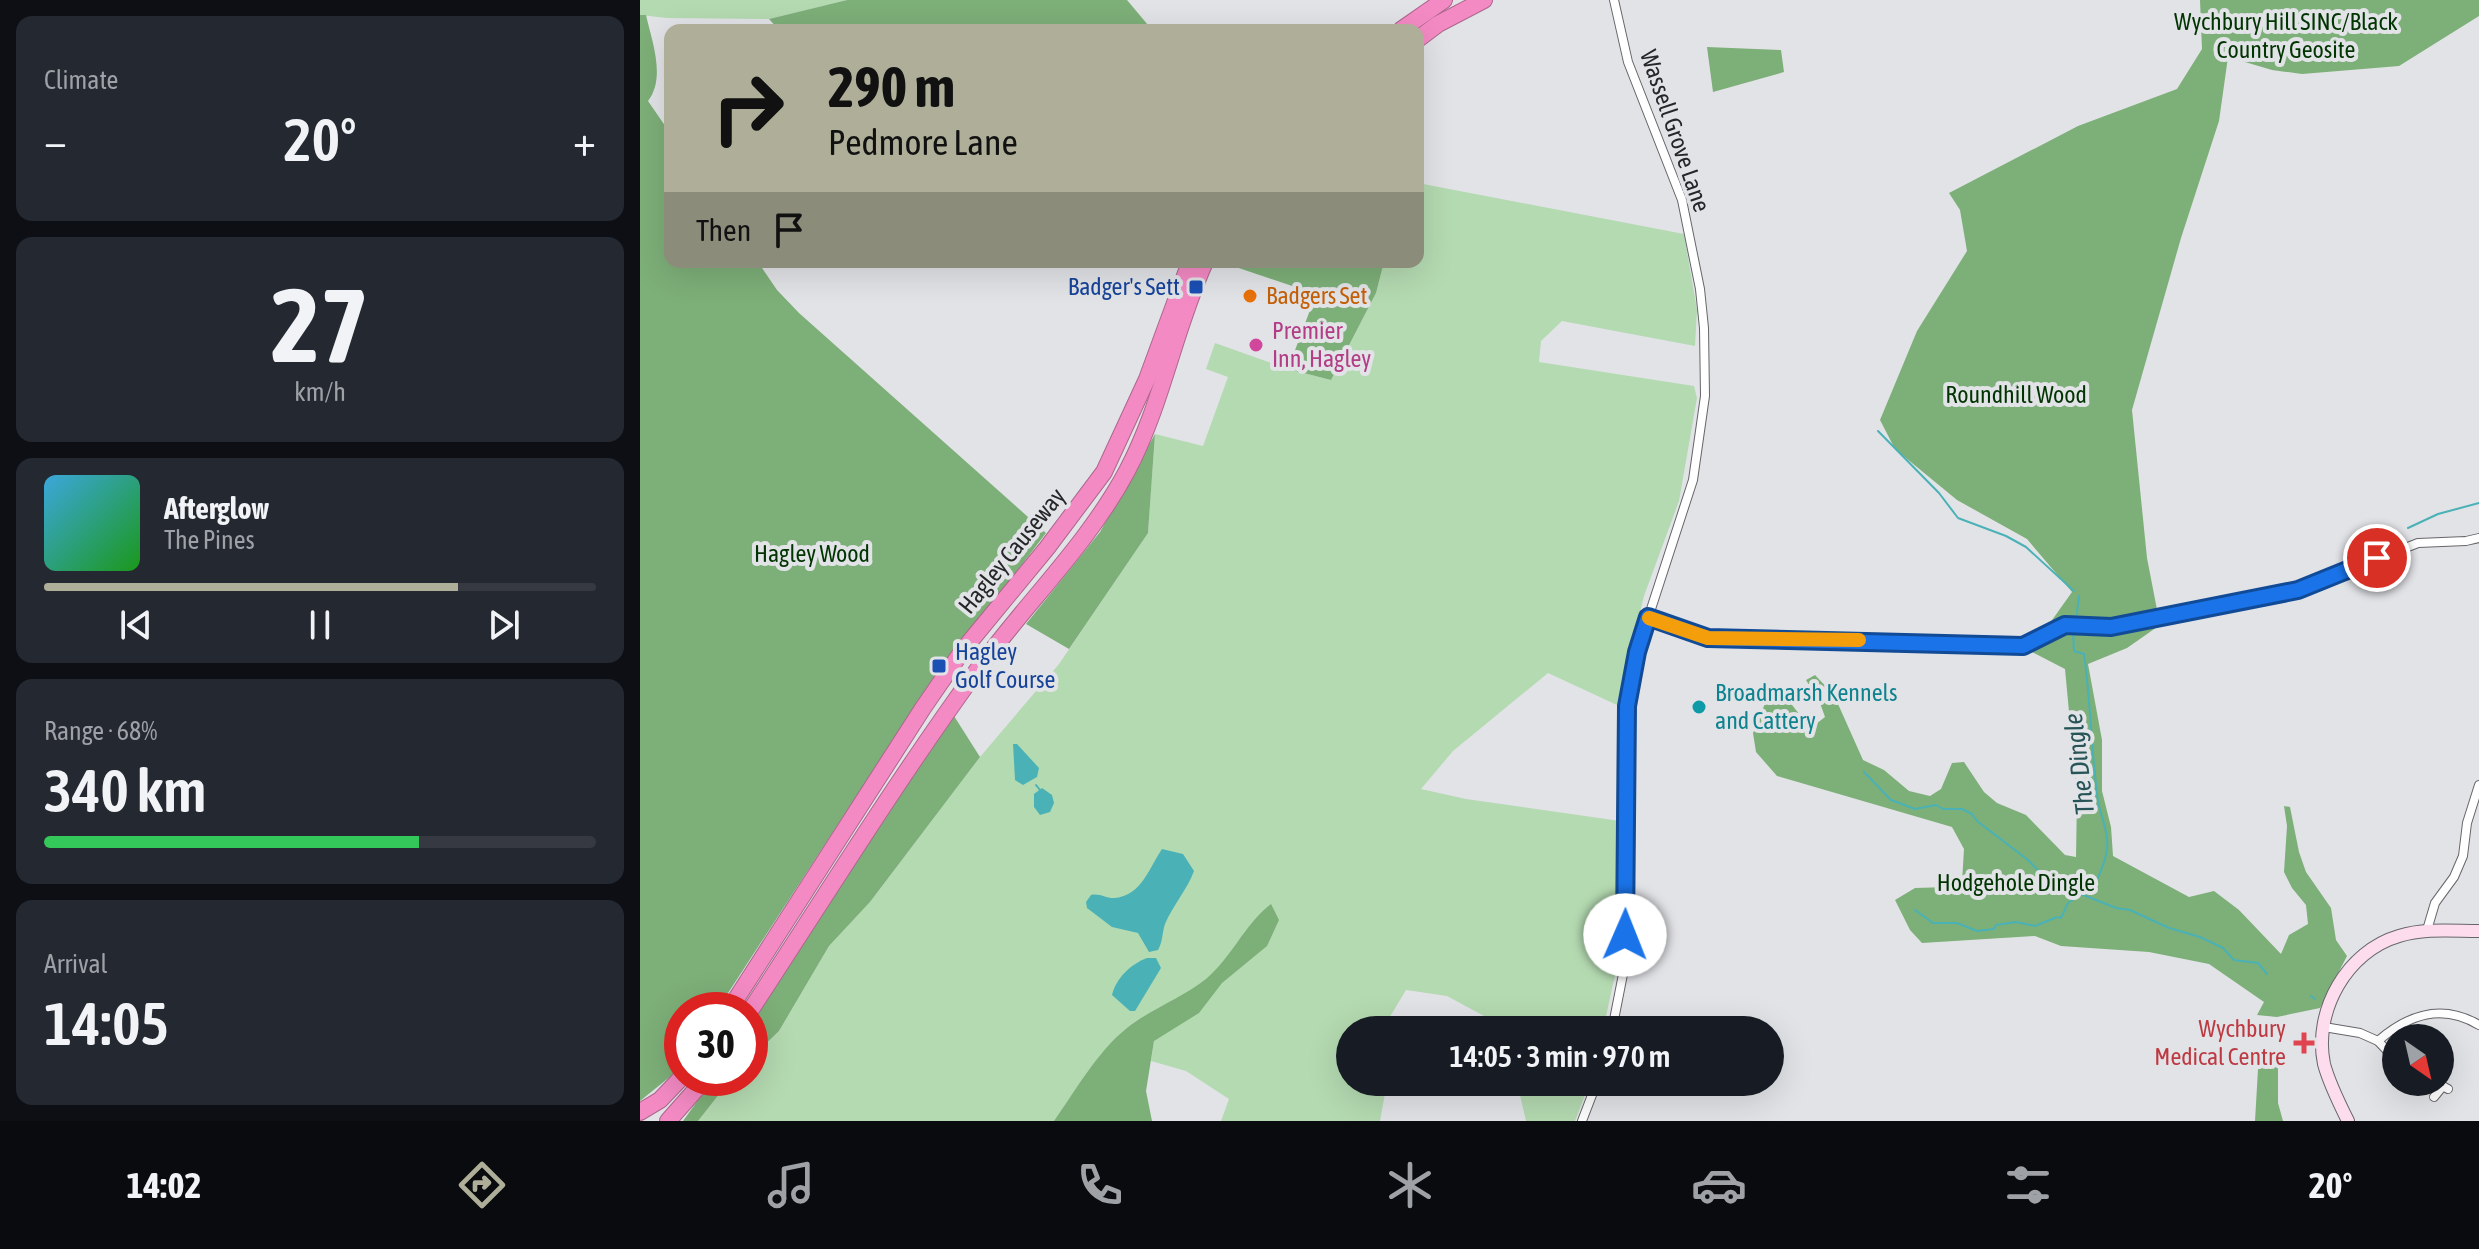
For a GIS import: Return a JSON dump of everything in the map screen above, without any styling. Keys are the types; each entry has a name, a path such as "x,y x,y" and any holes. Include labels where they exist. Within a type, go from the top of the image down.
{"highway":[{"path":"1410,24 1444,0"},
{"path":"1424,34 1484,0"},
{"name":"Hagley Causeway","path":"741,992 963,650 1047,548 1104,472 1147,379 1188,268"},
{"name":"Hagley Causeway","path":"762,992 941,720 1087,532 1125,475 1145,434 1203,268"},
{"path":"640,1112 664,1096"},
{"path":"668,1121 690,1096"}],"street":[{"name":"Wassell Grove Lane","path":"1614,0 1628,62 1682,200 1700,289 1705,396 1693,480 1637,652 1627,706 1625,964 1615,1016"},
{"path":"1648,617 1708,638 2023,646 2065,625 2111,627 2298,590 2418,543 2479,538"},
{"path":"2427,930 2435,903 2454,877 2463,856 2467,823 2479,785"},
{"path":"2348,1121 2324,1065 2324,1027 2331,998 2351,967 2398,936 2427,930 2479,931"},
{"path":"2378,1041 2403,1023 2438,1012 2462,1016 2479,1025"},
{"path":"2324,1027 2360,1033 2382,1045"},
{"path":"1582,1121 1592,1096"}],"green space":[{"path":"640,0 847,0 769,19 640,15"},
{"path":"847,0 1127,0 1147,24 774,24 769,19"},
{"path":"2200,0 2479,0 2479,16 2399,66 2302,74 2272,70 2228,57 2219,121 2181,238 2132,410 2147,558 2160,625 2127,648 2088,664 2102,740 2102,791 2111,827 2113,856 2189,897 2214,891 2239,910 2281,954 2289,935 2308,924 2306,905 2284,872 2287,826 2284,806 2290,807 2306,872 2331,908 2336,940 2347,956 2320,1008 2277,1017 2257,1015 2264,1002 2209,964 2149,952 2061,946 2035,936 1922,943 1910,930 1895,900 1915,888 1949,887 1962,882 1964,849 1952,827 1777,776 1756,752 1753,733 1766,701 1779,692 1810,722 1816,724 1825,717 1806,680 1815,675 1834,695 1863,760 1884,770 1909,791 1930,796 1941,789 1952,763 1964,762 1984,792 1997,803 2026,815 2065,855 2076,857 2077,797 2065,669 2030,651 2072,592 2027,539 1957,500 1895,449 1880,420 1917,331 1967,251 1960,210 1949,193 2078,126 2177,89 2202,49"},
{"name":"Hagley Wood","path":"640,15 646,15 656,59 656,82 648,101 664,124 664,268 762,268 777,290 799,313 1046,533 917,703 729,992 664,992 664,1082 640,1101"},
{"path":"1707,47 1781,50 1784,72 1713,92"},
{"path":"1424,184 1684,234 1697,310 1695,346 1562,321 1541,341 1539,362 1694,386 1697,398 1679,501 1644,596 1617,705 1548,673 1453,751 1421,789 1466,799 1620,821 1617,966 1606,1016 1484,1016 1447,996 1406,990 1390,1016 1336,1016 1336,1096 1384,1096 1380,1121 1221,1121 1229,1099 1186,1071 1151,1061 1154,1041 1101,1054 1054,1121 698,1121 718,1096 768,1096 768,1042 779,1031 829,946 870,902 980,757 1059,664 1148,533 1155,434 1203,446 1228,377 1206,369 1215,343 1288,369 1331,380 1376,293 1382,268 1424,268"},
{"path":"1239,268 1382,268 1376,293 1331,380 1288,369 1316,294"},
{"path":"1155,434 1148,533 1069,649 1026,624 1100,532"},
{"path":"954,716 980,757 870,902 829,946 779,1031 768,1042 768,997 892,805"},
{"path":"1271,904 1279,920 1267,946 1222,983 1199,1013 1154,1041 1146,1091 1152,1121 1054,1121 1116,1038 1136,1021 1206,979 1253,921"},
{"path":"2278,1051 2278,1103 2283,1121 2255,1121 2259,1052"},
{"path":"701,1096 718,1096 698,1121 683,1121"},
{"path":"1520,1096 1585,1096 1575,1121 1526,1121"}],"water":[{"path":"1013,744 1017,744 1039,768 1037,777 1023,785 1015,780"},
{"path":"1042,788 1052,795 1054,803 1050,812 1040,815 1034,807 1034,794"},
{"path":"1162,849 1183,854 1194,871 1165,924 1158,950 1149,952 1138,933 1112,927 1087,908 1086,902 1091,895 1115,898 1132,892 1144,880"},
{"path":"1147,958 1156,958 1161,968 1135,1011 1130,1011 1112,995 1125,972"}],"waterway":[{"name":"The Dingle","path":"1878,431 1939,493 1958,518 2026,547 2074,591"},
{"path":"2408,528 2438,514 2479,503"},
{"name":"The Dingle","path":"2076,622 2079,596"},
{"name":"The Dingle","path":"2073,631 2074,651 2084,654 2098,801 2107,844 2102,867 2089,894"},
{"path":"1864,772 1891,800 1915,809 1936,805 1943,809 1962,809 1972,814 2028,860 2057,890 2074,897"},
{"path":"1036,785 1040,790"},
{"name":"The Dingle","path":"1915,910 1933,923 1957,923 1977,931 2016,922 2035,926 2061,918 2068,903 2081,894 2200,937 2223,948 2234,960 2258,963 2267,974"},
{"name":"The Dingle","path":"2311,996 2315,999"}],"slow traffic":[{"path":"1649,618 1708,638 1859,640"}],"place":[{"name":"Badger's Sett","path":"1196,287"},
{"name":"Badgers Set","path":"1250,296"},
{"name":"Premier Inn, Hagley","path":"1256,345"},
{"name":"Hagley Golf Course","path":"939,666"},
{"name":"Broadmarsh Kennels and Cattery","path":"1699,707"},
{"name":"Wychbury Medical Centre","path":"2304,1043"}],"route":[{"path":"1625,935 1627,706 1637,652 1648,617 1708,638 2023,646 2065,625 2111,627 2298,590 2377,558"}],"park label":[{"name":"Wychbury Hill SINC/Black Country Geosite","path":"2286,36"},
{"name":"Roundhill Wood","path":"2016,395"},
{"name":"Hodgehole Dingle","path":"2016,883"}]}
